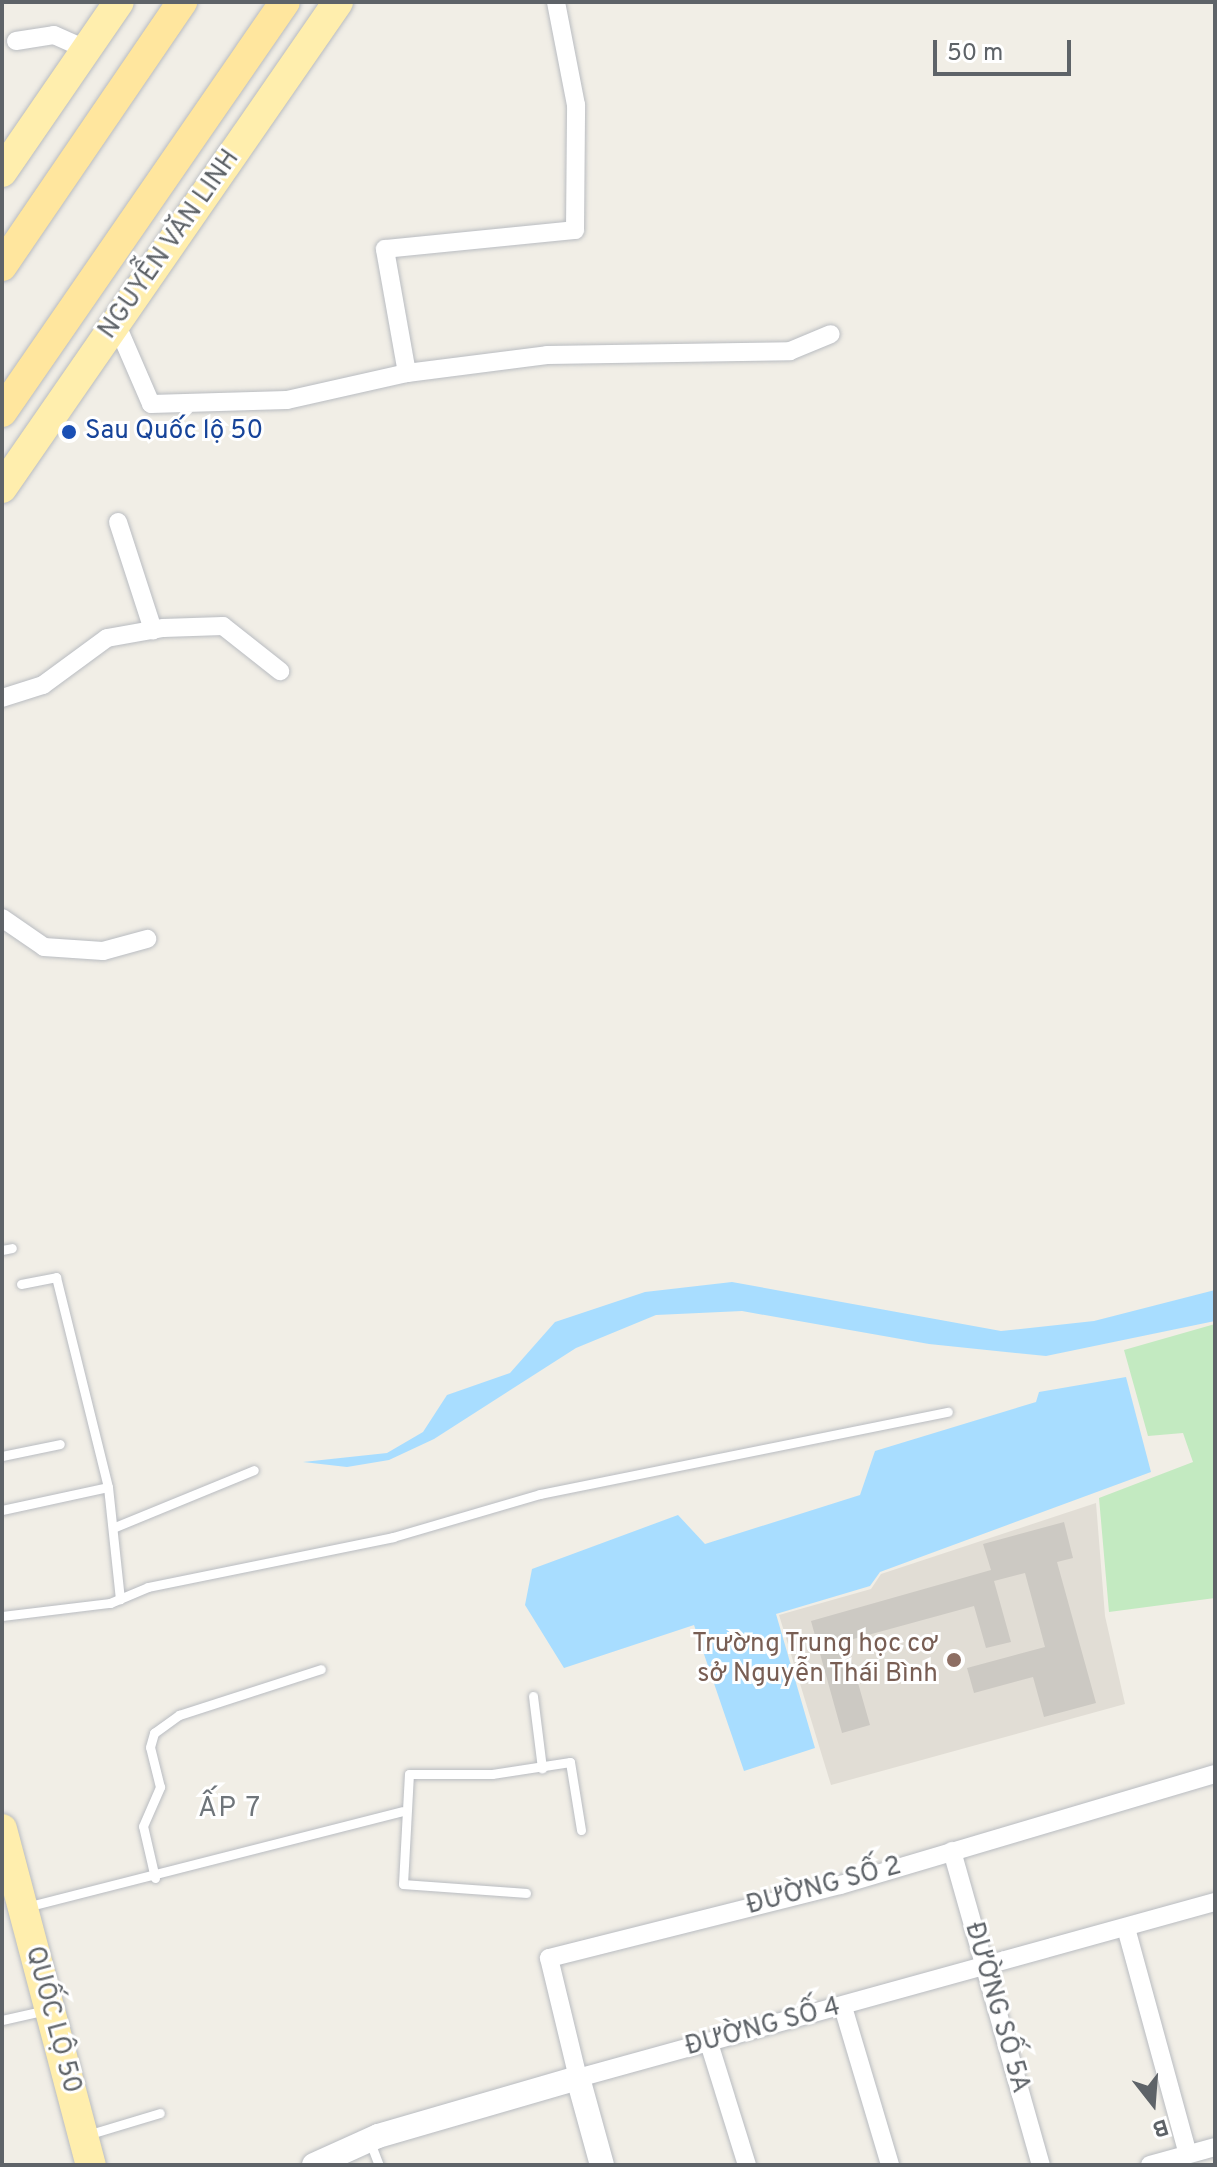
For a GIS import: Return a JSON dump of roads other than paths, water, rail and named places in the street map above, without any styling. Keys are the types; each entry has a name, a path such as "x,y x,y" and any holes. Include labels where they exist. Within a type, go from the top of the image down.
{"highway":[{"path":"2,266 182,2"},
{"name":"NGUYỄN VĂN LINH","path":"2,412 285,2"}],"main road":[{"path":"2,172 119,2"},
{"name":"NGUYỄN VĂN LINH","path":"2,488 338,2"},
{"name":"QUỐC LỘ 50","path":"2,1829 88,2151"}],"street":[{"path":"407,373 385,249 575,230 576,105 556,2"},
{"path":"9,42 54,35 86,49"},
{"path":"116,323 151,404 287,400 407,373 547,355 790,351 831,334"},
{"path":"118,522 153,630"},
{"path":"2,698 43,685 107,638 153,630 223,626 280,671"},
{"path":"2,918 44,947 103,951 147,939"},
{"name":"ĐƯỜNG SỐ 2","path":"578,2078 549,1958 840,1885 1215,1774"},
{"name":"ĐƯỜNG SỐ 5A","path":"952,1851 1041,2165"},
{"name":"ĐƯỜNG SỐ 4","path":"314,2165 369,2139 1215,1902"},
{"path":"1126,1928 1188,2154"},
{"path":"843,2007 890,2165"},
{"path":"709,2043 747,2165"},
{"path":"578,2078 602,2165"},
{"path":"1150,2165 1215,2147"}],"lane":[{"path":"21,1284 56,1277 108,1487 115,1527 120,1599"},
{"path":"2,1616 120,1599 148,1587 393,1537 540,1494 948,1412"},
{"path":"2,1456 60,1444"},
{"path":"115,1527 254,1470"},
{"path":"2,1510 108,1487"},
{"path":"155,1878 143,1826 160,1787 150,1747 154,1733 179,1715 321,1669"},
{"path":"533,1696 542,1768"},
{"path":"526,1893 403,1884 402,1811 409,1774 542,1768 570,1762 581,1830"},
{"path":"22,1908 155,1878 402,1811"},
{"path":"2,2020 49,2009"},
{"path":"88,2151 160,2113"},
{"path":"369,2139 379,2165"}],"water":[{"path":"732,1282 1001,1331 1094,1321 1215,1290 1215,1321 1046,1356 929,1344 742,1311 656,1315 576,1348 434,1439 389,1460 347,1467 303,1462 387,1453 423,1432 447,1395 510,1373 555,1322 645,1292"},
{"path":"1126,1377 1151,1472 880,1572 870,1586 776,1614 815,1748 744,1771 694,1625 564,1668 525,1605 532,1569 678,1515 705,1544 860,1495 875,1451 1036,1402 1039,1392"}],"place":[{"name":"Sau Quốc lộ 50","path":"69,432"},
{"name":"Trường Trung học cơ sở Nguyễn Thái Bình","path":"954,1660"}],"district":[{"name":"ẤP 7","path":"230,1809"}]}
